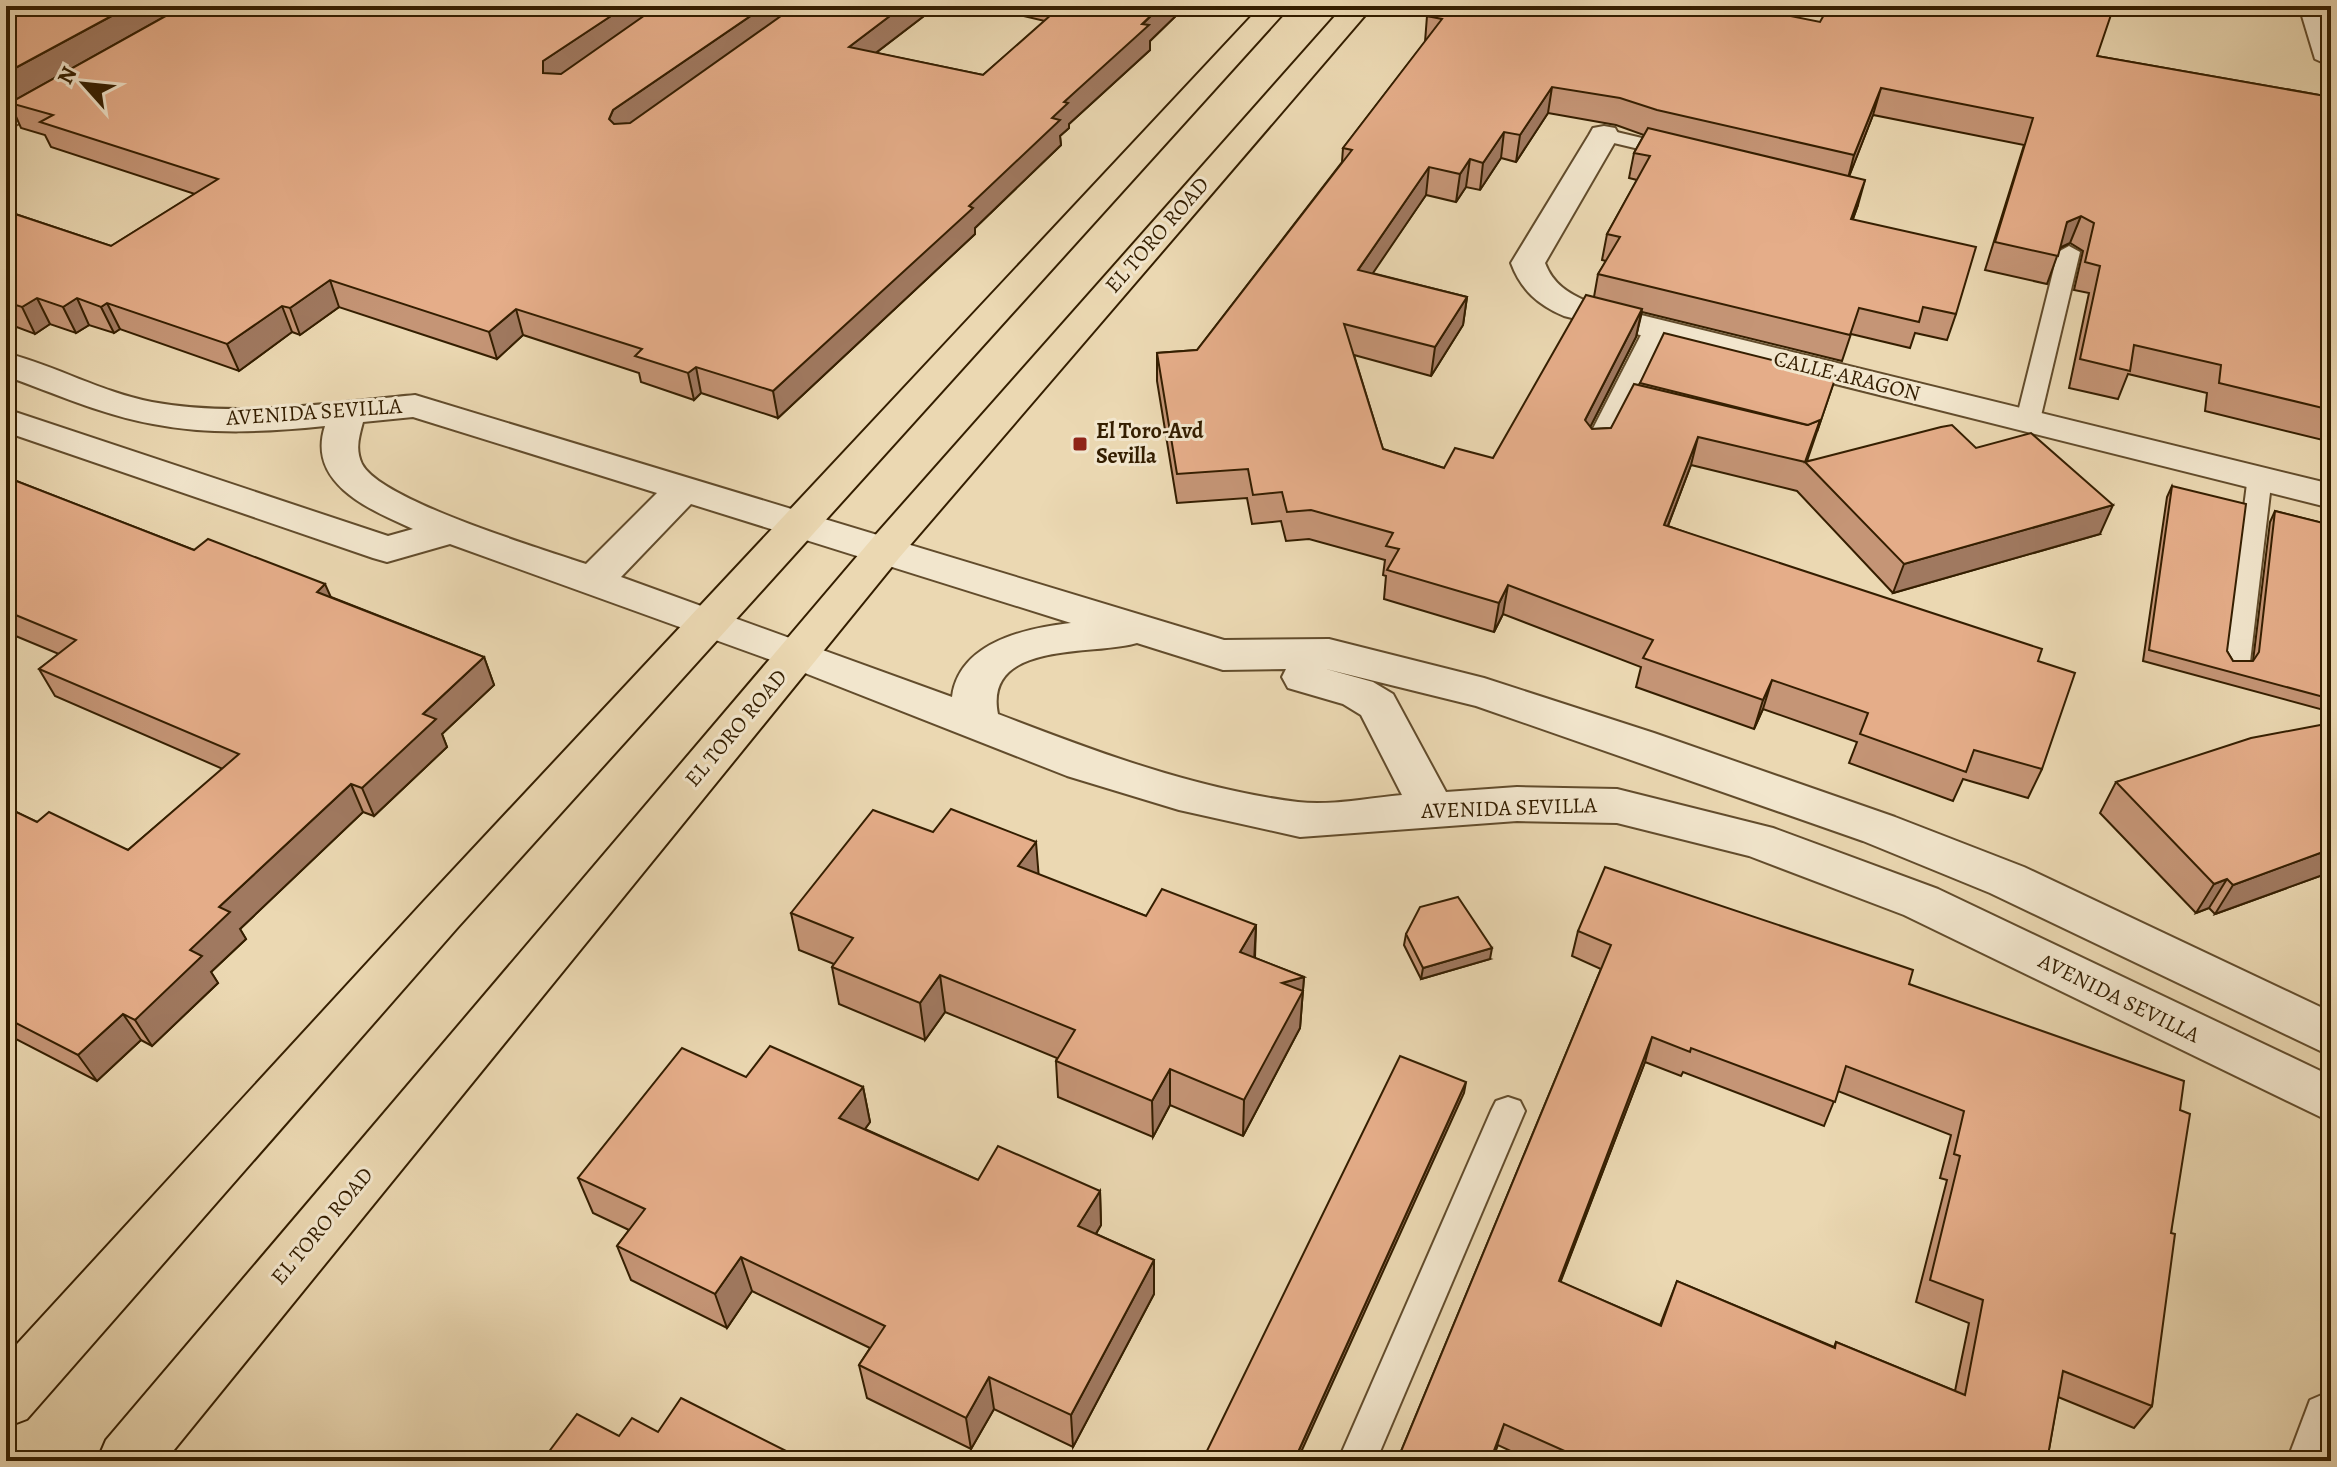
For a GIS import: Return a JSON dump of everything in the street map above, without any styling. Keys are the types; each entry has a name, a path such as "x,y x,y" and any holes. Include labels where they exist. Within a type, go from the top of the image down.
{"main road":[{"path":"6,1399 441,914 804,524 1276,6"},
{"name":"EL TORO ROAD","path":"127,1461 885,549 1359,6"}],"street":[{"path":"6,121 87,75"},
{"name":"CALLE ARAGON","path":"1604,135 1528,263 1533,280 1551,298 1576,309 2331,496"},
{"name":"AVENIDA SEVILLA","path":"6,364 151,412 205,419 291,417 415,406 885,549"},
{"path":"348,412 338,443 345,470 369,492 452,531 710,624"},
{"path":"6,420 387,549 452,531"},
{"path":"592,582 686,487"},
{"path":"885,549 1223,655 1358,693 1378,705 1432,810"},
{"name":"AVENIDA SEVILLA","path":"710,624 797,654 1083,764 1179,793 1300,820 1517,804 1617,806 1757,840 1921,902 2331,1100"},
{"path":"977,722 973,692 987,665 1019,646 1141,629"},
{"path":"1223,655 1329,654 1484,693 1638,744 1879,829 2007,880 2331,1035"},
{"path":"2317,1461 2331,1420"}],"lane":[{"path":"2308,6 2324,59 2331,60"},
{"path":"1604,135 1694,156"},
{"path":"2028,420 2069,252"},
{"path":"1594,450 1655,329"},
{"path":"1619,400 1649,407"},
{"path":"2237,662 2260,476"},
{"path":"1357,1461 1508,1111"}],"building":[{"path":"6,6 130,6 6,73"},
{"path":"184,6 626,6 543,61 543,73 561,74 658,6 765,6 613,110 609,119 614,124 630,123 795,6 903,6 849,47 983,75 1061,6 1161,6 1142,24 1149,25 1064,102 1068,103 1052,118 1060,120 969,206 973,208 773,391 696,367 688,373 635,356 642,349 516,309 489,332 330,280 290,308 282,306 227,344 107,303 101,307 77,298 63,307 37,298 22,307 6,302 6,211 111,246 218,179 40,122 53,115 10,103"},
{"path":"1434,6 1741,6 1820,22 1829,6 2114,6 2097,56 2331,97 2331,410 2219,383 2221,365 2134,345 2130,371 2080,359 2100,266 2085,262 2094,223 2081,216 2067,222 2058,256 1995,242 2033,118 1881,88 1854,155 1657,110 1620,98 1552,87 1520,135 1504,132 1483,163 1470,159 1460,174 1429,167 1358,270 1467,297 1435,347 1344,324 1383,449 1444,468 1455,448 1493,458 1586,295 1642,309 1585,420 1592,429 1611,428 1634,384 1807,425 1820,420 1805,462 1698,437 1664,525 2042,649 2038,661 2075,673 2042,769 1974,750 1966,772 1860,734 1868,713 1772,680 1763,700 1643,658 1653,640 1508,585 1499,603 1387,570 1399,549 1386,546 1393,533 1311,510 1287,512 1282,492 1253,495 1248,469 1177,474 1157,353 1197,350 1352,150 1343,148 1442,19 1427,16"},
{"path":"1648,128 1865,180 1851,219 1976,247 1956,314 1923,307 1919,322 1859,308 1850,335 1598,274 1620,237 1607,234 1650,156 1634,153"},
{"path":"1664,333 1836,376 1817,432 1820,420 1808,425 1640,383"},
{"path":"1952,425 1976,448 2031,433 2113,505 1904,564 1805,462"},
{"path":"6,477 194,550 208,539 325,584 317,592 484,657 423,714 436,719 362,788 351,784 219,907 230,912 190,950 202,956 135,1020 123,1014 78,1055 6,1018 6,807 37,822 49,812 128,850 239,754 39,669 76,640 6,611"},
{"path":"2172,486 2246,504 2227,651 2233,661 2253,661 2259,652 2275,511 2331,525 2331,699 2149,650"},
{"path":"2331,723 2331,849 2233,885 2227,879 2214,884 2116,782 2251,738"},
{"path":"951,809 1036,842 1018,866 1146,916 1162,889 1256,925 1240,952 1304,977 1282,983 1303,991 1244,1100 1170,1069 1152,1101 1056,1061 1075,1030 940,975 920,1003 832,967 853,938 791,913 873,810 933,832"},
{"path":"1605,867 1913,970 1909,984 2184,1081 2180,1110 2190,1114 2171,1233 2175,1234 2152,1406 2063,1371 2047,1461 1587,1461 1504,1424 1490,1461 1397,1461 1611,945 1578,931","holes":["1652,1037 1690,1052 1691,1048 1835,1102 1846,1066 1964,1111 1954,1154 1960,1156 1930,1280 1983,1300 1965,1395 1836,1342 1835,1348 1677,1281 1661,1326 1559,1281"]},
{"path":"1458,897 1492,948 1423,968 1406,934 1420,907"},
{"path":"770,1046 863,1087 839,1118 978,1180 998,1146 1100,1191 1078,1226 1154,1260 1071,1415 989,1377 966,1418 859,1365 885,1326 741,1257 715,1294 617,1246 645,1209 578,1178 682,1048 746,1077"},
{"path":"1400,1056 1466,1082 1294,1461 1202,1461"},
{"path":"681,1398 806,1461 542,1461 577,1414 619,1436 632,1418 658,1432"}],"place":[{"name":"El Toro-Avd Sevilla","path":"1080,444"}]}
